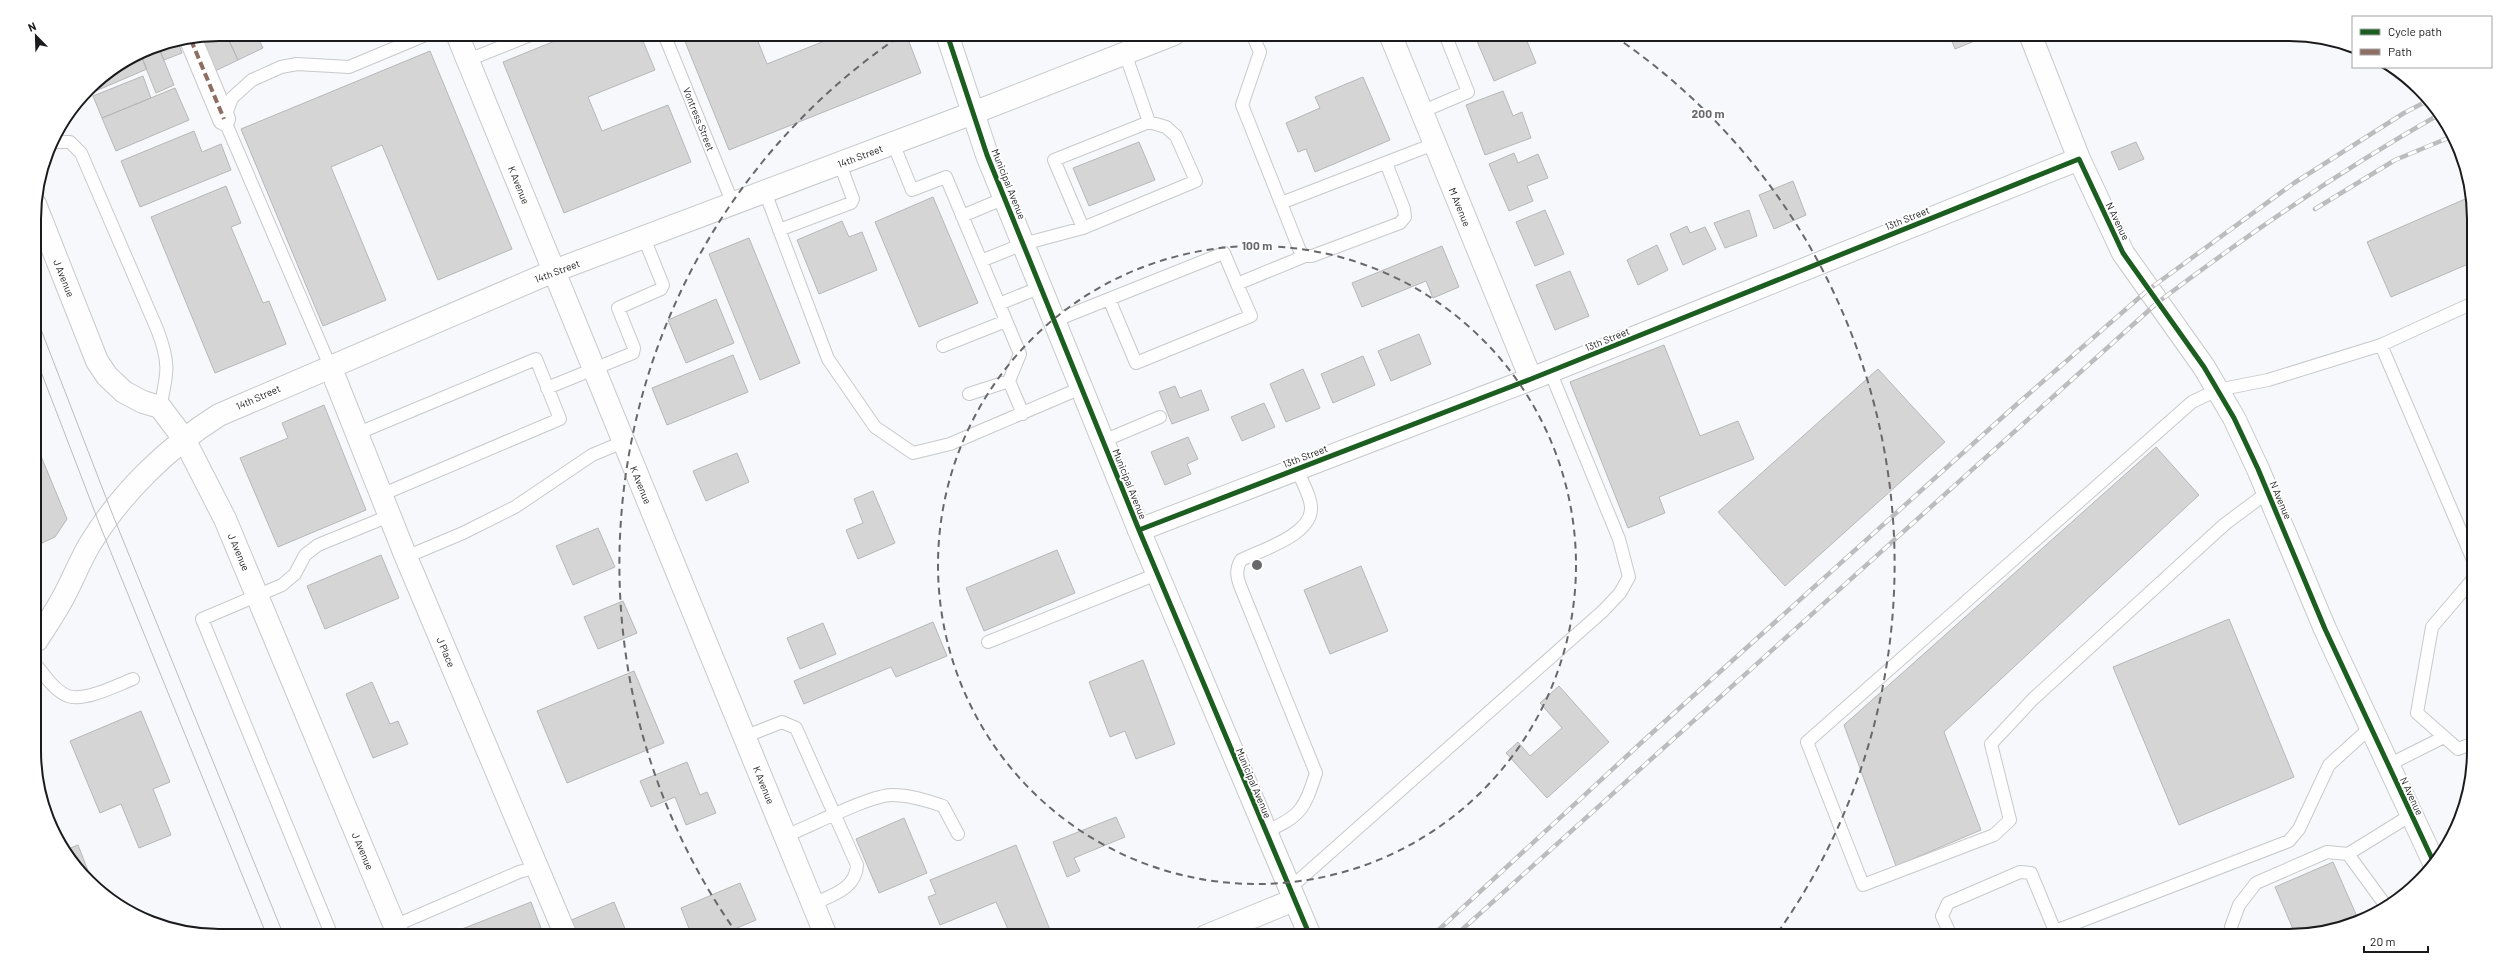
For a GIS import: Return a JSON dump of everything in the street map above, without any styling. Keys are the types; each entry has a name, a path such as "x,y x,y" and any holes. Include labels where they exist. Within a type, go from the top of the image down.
{"street":[{"name":"K Avenue","path":"461,41 823,929"},
{"name":"Municipal Avenue","path":"951,41 973,113 1023,244 1157,574 1307,929"},
{"name":"14th Street","path":"41,634 63,598 89,545 137,482 184,439 219,415 330,366 554,272 973,113 1156,41"},
{"name":"M Avenue","path":"1393,41 1434,144 1540,375"},
{"name":"N Avenue","path":"2033,41 2079,159 2123,254 2204,367 2234,418 2268,492 2325,629 2432,858"},
{"path":"192,43 224,119"},
{"name":"13th Street","path":"1139,530 1540,375 2079,159"},
{"name":"J Avenue","path":"41,219 97,361 107,376 124,392 143,402 160,407 184,439 225,519 395,929"},
{"name":"J Place","path":"330,366 389,516 563,929"},
{"path":"1220,929 1292,894"}],"lane":[{"path":"330,366 224,119 232,98 252,80 281,67 297,64 349,67 411,41"},
{"path":"468,60 516,41"},
{"name":"Vontress Street","path":"667,41 733,204"},
{"path":"1255,41 1260,52 1242,105 1300,251 1305,256"},
{"path":"1421,112 1468,92 1448,41"},
{"path":"1125,53 1149,122"},
{"path":"981,261 1023,244 1083,228 1196,181 1176,136 1166,127 1149,122 1054,160 1083,228"},
{"path":"58,142 70,142 81,153 164,346 168,373 160,407"},
{"path":"893,143 912,190 946,177 1020,354 1008,381 969,394"},
{"path":"1281,203 1434,144"},
{"path":"1237,284 1305,256 1312,256 1400,222 1405,217 1404,209 1386,163"},
{"path":"780,230 851,203 853,199 840,164"},
{"path":"765,192 828,359 875,427 913,453 950,444 1081,388"},
{"path":"962,216 1005,198"},
{"path":"547,388 633,352 634,348 618,308 661,289 663,285 644,238"},
{"path":"1054,321 1109,299 1224,253 1251,316 1136,363 1109,299"},
{"path":"999,304 1041,287"},
{"path":"2268,492 2225,524 2033,699 1991,744 2010,820 1994,834 1863,885 1807,742 2192,402 2217,390 2268,380 2381,344 2467,306"},
{"path":"943,346 1006,321"},
{"path":"2381,344 2467,546"},
{"path":"356,434 536,359 560,419 381,495"},
{"path":"1292,894 1603,611 1620,593 1629,577 1619,539 1540,375"},
{"path":"1008,381 1023,414"},
{"path":"1103,441 1160,417"},
{"path":"406,557 463,533 515,507 592,455 624,442"},
{"path":"1265,832 1300,812 1306,803 1316,773 1236,576 1237,566 1241,560 1290,537 1304,526 1309,519 1311,508 1297,469"},
{"path":"329,929 202,619 257,596 288,580 305,555 318,545 389,516"},
{"path":"988,642 1157,574"},
{"path":"2467,586 2432,627 2417,713 2458,750 2467,746"},
{"path":"41,671 52,684 67,695 75,698 99,693 133,678"},
{"path":"744,737 782,722 796,728 857,864 856,875 847,887 813,904"},
{"path":"2060,929 2289,841 2299,829 2329,766 2370,727"},
{"path":"2388,765 2444,737"},
{"path":"785,836 835,815 890,795 913,797 943,806 958,834"},
{"path":"2232,929 2231,927 2239,905 2256,883 2327,852 2348,854 2411,815"},
{"path":"2348,854 2383,902"},
{"path":"400,929 519,872 537,867"},
{"path":"1948,929 1942,916 1948,903 2020,872 2030,873 2054,929"}],"building":[{"path":"229,41 238,60 215,71 203,42"},
{"path":"229,41 260,41 263,48 238,60"},
{"path":"555,41 643,41 655,70 588,97 602,131 668,105 691,162 564,213 503,62"},
{"path":"685,41 758,41 767,64 824,41 909,41 921,73 729,150"},
{"path":"1477,41 1527,41 1536,63 1494,81"},
{"path":"1952,41 1975,41 1955,49"},
{"path":"179,45 182,53 164,60 160,51"},
{"path":"160,51 174,85 156,93 142,58"},
{"path":"430,51 512,249 438,280 382,145 331,167 386,300 323,326 241,129"},
{"path":"142,58 147,69 95,91 110,78 140,59"},
{"path":"143,76 151,98 102,118 93,96"},
{"path":"1363,77 1390,140 1315,172 1306,149 1298,152 1286,123 1320,108 1315,97"},
{"path":"175,88 189,120 116,151 102,118"},
{"path":"1503,91 1513,116 1522,112 1531,138 1485,155 1466,105"},
{"path":"194,131 202,152 221,144 231,170 140,207 121,161"},
{"path":"1139,142 1155,180 1089,206 1073,168"},
{"path":"2136,142 2144,159 2119,170 2111,152"},
{"path":"1514,153 1518,163 1538,154 1548,178 1527,186 1533,201 1509,211 1489,164"},
{"path":"1793,181 1806,215 1774,229 1759,195"},
{"path":"226,186 241,223 231,227 263,303 269,301 286,344 215,373 151,217"},
{"path":"933,197 978,303 919,327 875,222"},
{"path":"2466,199 2467,265 2391,297 2367,242"},
{"path":"1545,210 1564,254 1535,266 1516,222"},
{"path":"1749,210 1757,236 1725,248 1714,223"},
{"path":"842,221 849,237 862,232 877,270 819,294 797,240"},
{"path":"1687,226 1690,233 1705,227 1716,249 1683,265 1670,234"},
{"path":"749,238 800,363 760,380 709,254"},
{"path":"1657,245 1668,270 1638,285 1627,260"},
{"path":"1442,246 1459,287 1433,298 1426,281 1362,307 1352,283"},
{"path":"1570,271 1589,316 1555,330 1536,285"},
{"path":"716,299 734,343 686,363 668,320"},
{"path":"1419,334 1431,364 1391,381 1378,351"},
{"path":"1664,345 1700,436 1738,421 1754,459 1659,497 1665,513 1628,528 1570,382"},
{"path":"733,355 748,392 667,425 652,388"},
{"path":"1363,356 1375,385 1333,403 1321,374"},
{"path":"1303,369 1320,408 1286,422 1270,384"},
{"path":"1878,369 1945,442 1785,586 1718,512"},
{"path":"1175,386 1180,398 1201,390 1209,410 1172,424 1159,392"},
{"path":"1264,403 1275,427 1242,441 1231,417"},
{"path":"324,405 366,510 278,547 240,458 288,438 282,423"},
{"path":"1188,437 1198,459 1187,464 1191,474 1165,485 1151,452"},
{"path":"2156,447 2199,495 1944,732 1981,830 1896,866 1844,725"},
{"path":"737,453 749,482 706,501 693,471"},
{"path":"41,456 67,519 55,537 41,545"},
{"path":"873,491 895,543 858,559 846,530 863,523 854,499"},
{"path":"598,528 615,567 573,585 556,546"},
{"path":"1057,550 1075,593 984,631 966,588"},
{"path":"381,555 399,598 325,629 307,586"},
{"path":"1361,566 1388,631 1330,654 1304,590"},
{"path":"623,601 637,633 598,649 584,617"},
{"path":"2229,619 2294,777 2179,825 2113,667"},
{"path":"933,622 947,656 896,677 891,667 804,704 794,681"},
{"path":"823,623 836,654 800,669 787,638"},
{"path":"1143,660 1175,744 1136,759 1125,731 1110,737 1089,682"},
{"path":"634,671 664,743 567,783 537,711"},
{"path":"372,682 390,724 398,721 408,744 373,758 346,694"},
{"path":"1559,686 1609,742 1547,798 1506,753 1518,742 1530,756 1562,728 1540,703"},
{"path":"141,711 170,782 153,789 171,835 139,848 121,804 100,813 70,741"},
{"path":"687,762 700,795 707,792 716,813 686,825 675,797 651,807 640,781"},
{"path":"1116,817 1125,837 1074,858 1080,871 1067,877 1053,842"},
{"path":"904,818 927,873 879,893 856,839"},
{"path":"78,845 89,872 78,860 70,848"},
{"path":"1016,845 1050,929 1008,929 996,902 940,925 928,897 936,894 930,880"},
{"path":"2333,862 2356,915 2346,920 2324,926 2293,929 2275,887"},
{"path":"740,883 756,920 735,929 689,929 681,908"},
{"path":"531,902 541,929 462,929"},
{"path":"614,902 625,929 572,929 569,921"}],"tram line":[{"path":"41,330 112,513 281,929"},
{"path":"41,372 101,528 264,929"}],"railway":[{"path":"1440,929 1642,742 2016,405 2148,290 2294,183 2404,113 2424,103"},
{"path":"1463,929 2157,303 2226,252 2331,180 2435,117"},
{"path":"2315,209 2395,160 2448,138"}],"marked path":[{"path":"192,43 224,119"}],"cycle path":[{"path":"949,41 987,155 1139,530 1307,929"},
{"path":"1139,530 1531,379 2079,159 2123,253 2204,367 2234,418 2258,469 2325,629 2432,858"}]}
